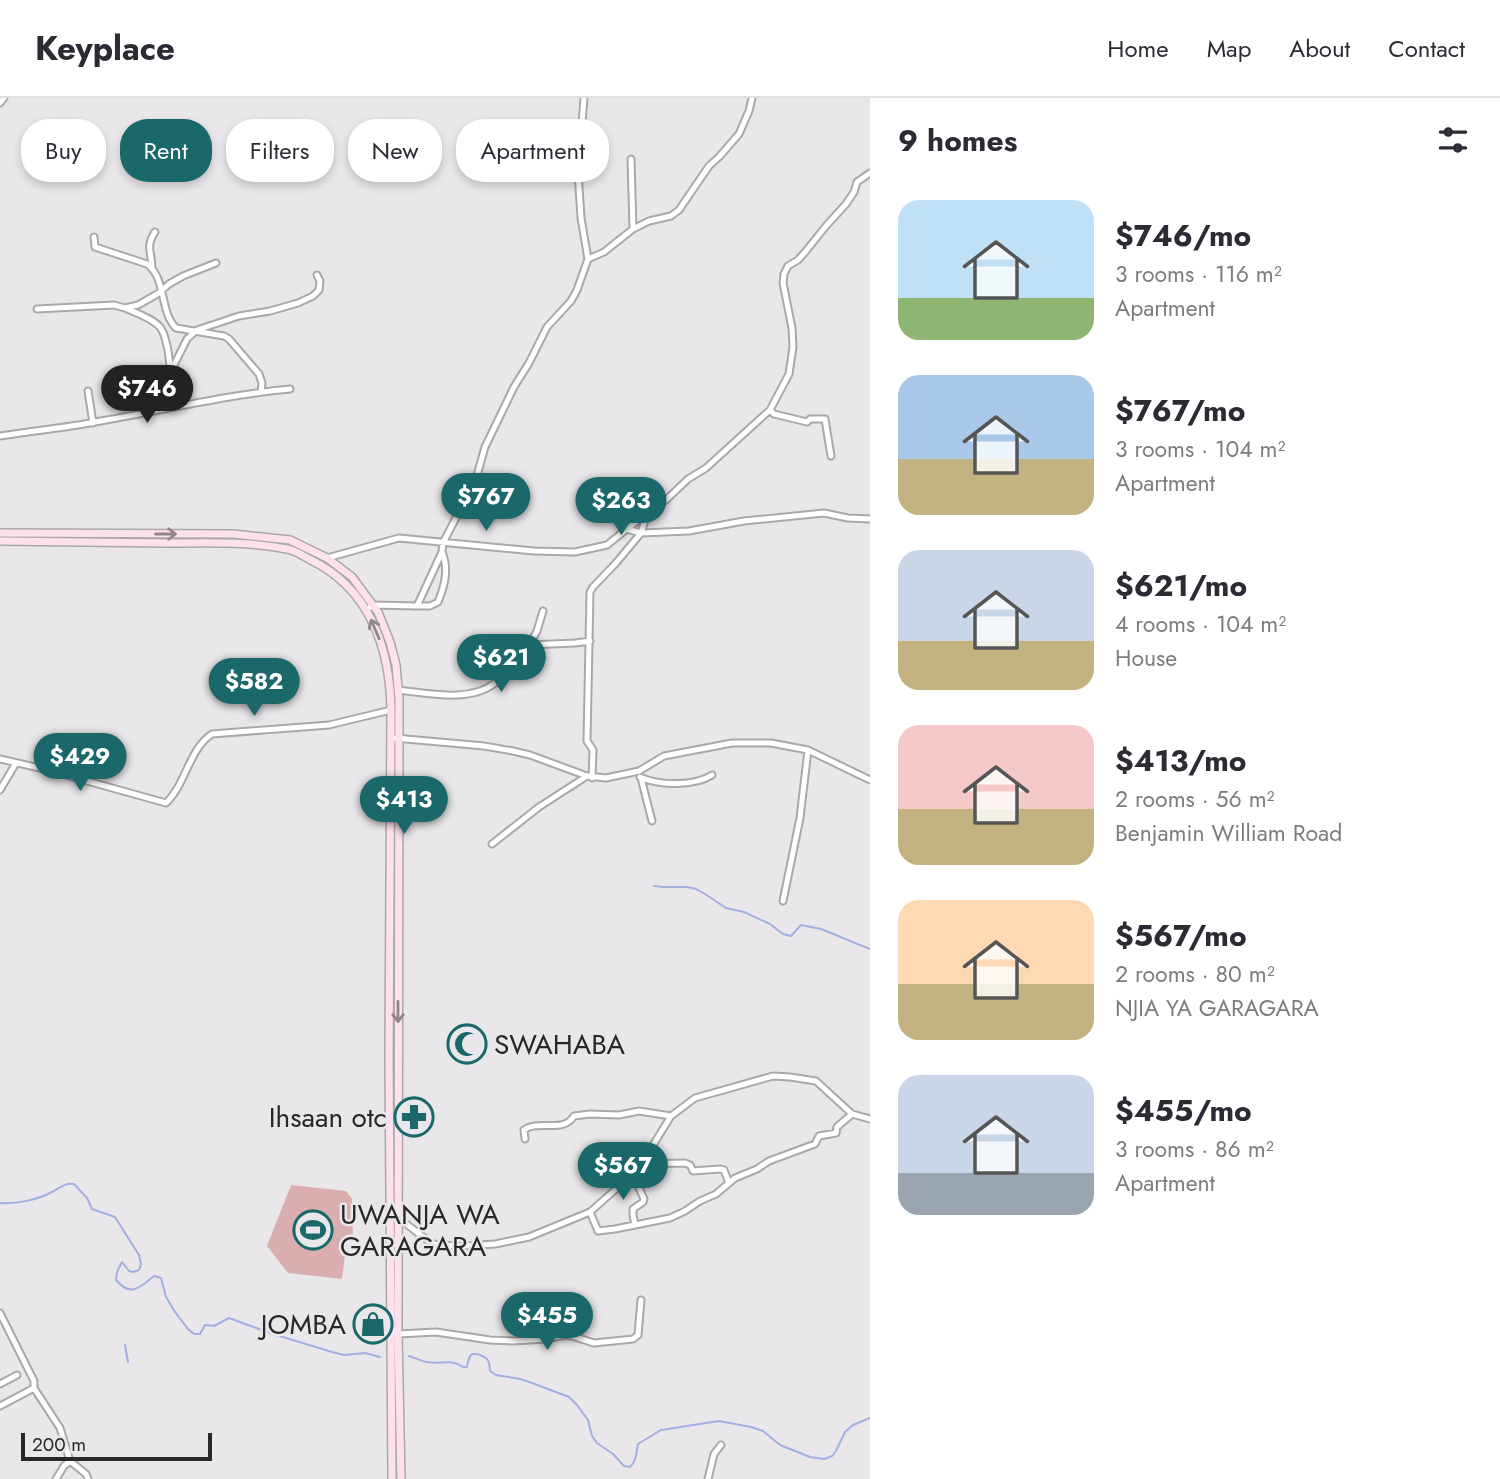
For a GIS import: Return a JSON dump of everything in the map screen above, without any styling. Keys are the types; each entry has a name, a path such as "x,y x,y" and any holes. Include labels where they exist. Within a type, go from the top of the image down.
{"main road":[{"path":"0,533 233,534 290,540 327,558 352,577 378,612 396,665 398,690 389,1058 392,1479"},
{"path":"0,541 235,543 290,549 324,566 348,585 366,610 382,645 388,665 395,738 401,1479"}],"street":[{"path":"0,103 4,98"},
{"path":"417,606 442,552 443,543 476,479 485,447 514,387 547,327 571,301 588,259 581,218 577,156 584,98"},
{"path":"588,259 604,252 649,220 671,216 679,209 709,166 739,134 752,98"},
{"path":"631,159 633,229"},
{"path":"327,558 394,538 534,551 575,552 607,545 706,468 769,410 789,374 793,347 784,274 788,266 798,260 846,204 857,182 870,173"},
{"path":"152,268 150,241 155,232"},
{"path":"94,237 95,247 152,268 173,325 181,330 229,339 259,374 261,392"},
{"path":"125,308 138,305 183,276 216,263"},
{"path":"170,373 187,339 194,332 239,316 305,301 319,290 320,281 317,275"},
{"path":"37,309 114,305 153,321 159,326 169,350 170,396 161,408"},
{"path":"0,436 290,389"},
{"path":"88,391 93,423"},
{"path":"769,410 774,414 807,422 810,419 825,419 831,456"},
{"path":"626,529 689,531 744,521 824,513 870,519"},
{"path":"589,777 593,750 587,741 590,592 643,530 646,514"},
{"path":"634,522 643,530"},
{"path":"366,610 373,605 430,606 438,602 446,579 442,552"},
{"path":"398,690 437,695 473,694 495,682 529,645 543,611"},
{"path":"529,645 590,641"},
{"path":"0,759 166,803 202,743 212,734 329,725 391,710"},
{"path":"395,738 513,751 589,777 606,778 640,774 664,756 732,743 771,743 808,750 870,780"},
{"path":"783,901 800,818 808,750"},
{"path":"0,790 16,763"},
{"path":"640,774 654,782 699,782 712,775"},
{"path":"640,774 652,821"},
{"path":"492,844 539,807 589,777"},
{"path":"398,1220 433,1244 495,1244 529,1237 590,1212 633,1174 671,1116 695,1098 773,1076 816,1081 852,1114 870,1119"},
{"path":"525,1139 524,1130 527,1127 545,1124 559,1126 571,1121 574,1116 619,1115 639,1111 671,1116"},
{"path":"590,1212 598,1231 670,1218 716,1194 734,1178 769,1161 815,1144 819,1136 836,1133 837,1128 852,1114"},
{"path":"640,1164 685,1163 690,1165 693,1171 720,1169 724,1170 729,1183"},
{"path":"633,1174 645,1199 633,1209 635,1225"},
{"path":"398,1334 436,1332 513,1341 565,1335 594,1343 633,1339 638,1335 641,1300"},
{"path":"0,1312 34,1381 34,1388 60,1428 70,1461 86,1474 88,1479"},
{"path":"0,1384 18,1375"},
{"path":"0,1406 34,1388"},
{"path":"708,1479 714,1454 721,1445"},
{"path":"56,1479 70,1461"}],"shaded area":[{"name":"UWANJA WA GARAGARA","path":"291,1185 346,1191 352,1199 353,1239 347,1239 342,1279 288,1273 267,1246"}],"waterway":[{"path":"654,886 696,889 726,908 744,912 770,924 783,934 791,936 801,925 821,929 870,949"},
{"path":"0,1203 33,1199 65,1185 74,1184 87,1198 92,1209 115,1217 139,1255 139,1270 129,1271 122,1262 116,1280 131,1290 140,1287 154,1276 161,1278 166,1297 194,1334 200,1334 205,1325 214,1326 229,1318 332,1352 344,1355 365,1353 380,1357"},
{"path":"125,1345 128,1362"},
{"path":"409,1356 427,1362 450,1362 467,1367 471,1355 479,1355 487,1359 490,1371 496,1375 520,1379 569,1397 588,1420 592,1436 597,1443 624,1466 630,1467 638,1444 661,1430 719,1421 763,1431 780,1445 810,1457 824,1459 836,1451 845,1432 853,1425 870,1418"}],"place":[{"name":"SWAHABA","path":"467,1044"},
{"name":"Ihsaan otc","path":"414,1117"},
{"name":"UWANJA WA GARAGARA","path":"313,1230"},
{"name":"JOMBA","path":"373,1324"}]}
